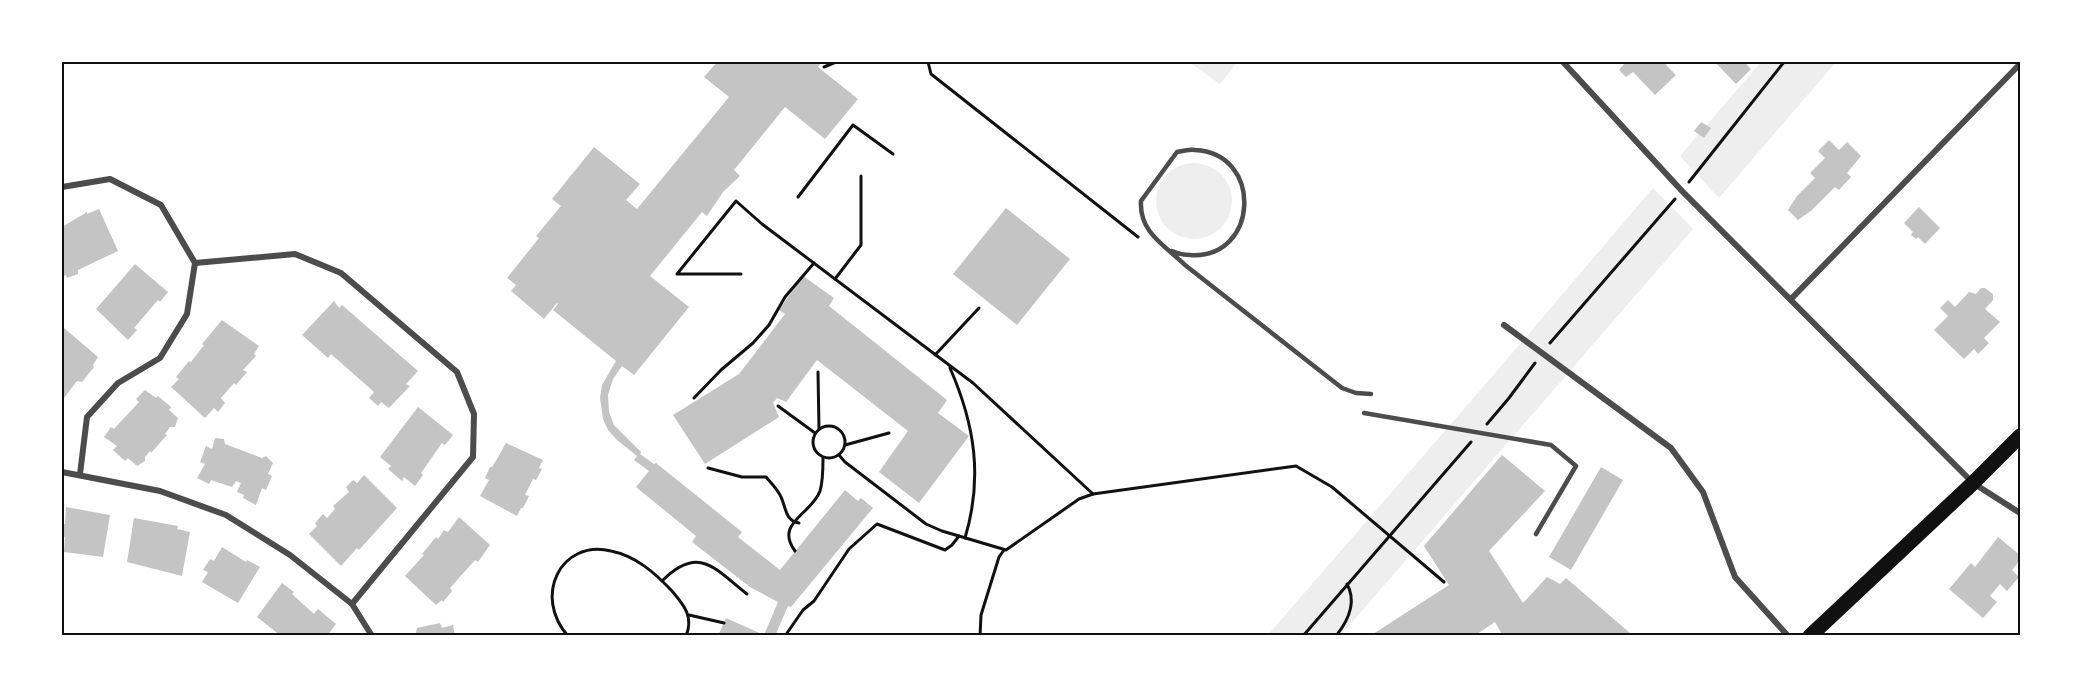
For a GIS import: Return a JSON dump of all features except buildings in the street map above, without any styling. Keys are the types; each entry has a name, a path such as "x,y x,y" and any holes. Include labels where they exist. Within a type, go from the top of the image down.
{"main road":[{"path":"1810,636 2020,436"}],"street":[{"path":"1563,62 1682,191 1973,483 2020,513"},
{"path":"1791,299 2020,64"},
{"path":"62,188 110,179 161,205 195,263 187,314 160,357 118,383 87,417 80,474"},
{"path":"195,263 295,254 341,273 458,372 474,414 473,457 352,604"},
{"path":"1504,325 1671,448 1703,492 1735,577 1788,636"},
{"path":"62,472 160,491 226,515 290,555 352,604 372,636"}],"lane":[{"path":"1172,251 1190,255 1206,254 1221,247 1234,236 1242,222 1246,205 1244,189 1237,174 1226,161 1211,153 1195,150 1177,152 1141,201 1140,209 1146,226 1156,241 1172,251 1185,265 1342,388 1356,393 1371,394"},
{"path":"1364,413 1551,445 1576,466 1536,534"}],"path":[{"path":"824,68 836,62"},
{"path":"1303,636 1509,398 1541,353 1682,191 1784,62"},
{"path":"798,197 853,125 893,154"},
{"path":"835,279 861,245 861,176"},
{"path":"741,274 677,274 736,201 762,224 973,383 1093,494"},
{"path":"694,398 770,325 785,297 814,263"},
{"path":"935,355 979,308"},
{"path":"949,365 961,394 974,447 974,505 965,538"},
{"path":"818,372 819,429"},
{"path":"778,406 815,433"},
{"path":"827,426 838,429 844,439 844,445 835,458 824,458 815,452 813,438 819,429 827,426"},
{"path":"844,445 889,433"},
{"path":"839,455 926,524 1004,550"},
{"path":"795,551 789,543 788,534 794,522 819,494 824,458"},
{"path":"980,636 981,615 999,557 1004,550 1079,499 1093,494 1296,466 1332,487 1444,582"},
{"path":"708,468 742,477 766,477 781,495 787,514 794,522 799,523"},
{"path":"785,636 803,610 814,601 849,549 877,524 945,550 959,536"},
{"path":"567,635 554,614 551,600 552,586 559,570 574,556 591,550 609,550 633,558 662,580 690,615 690,628 686,636"},
{"path":"662,580 680,566 700,561 709,564 747,594"},
{"path":"1336,636 1351,612 1352,591 1347,584"},
{"path":"690,615 723,623"}],"shaded area":[{"path":"1189,62 1237,62 1220,84"},
{"path":"1761,62 1836,62 1719,198 1680,156"},
{"path":"1194,163 1209,166 1221,174 1229,186 1232,201 1229,216 1221,228 1209,236 1194,239 1179,236 1167,228 1159,216 1156,201 1159,186 1167,174 1179,166"},
{"path":"1653,188 1693,229 1341,635 1267,636 1502,365"}]}
